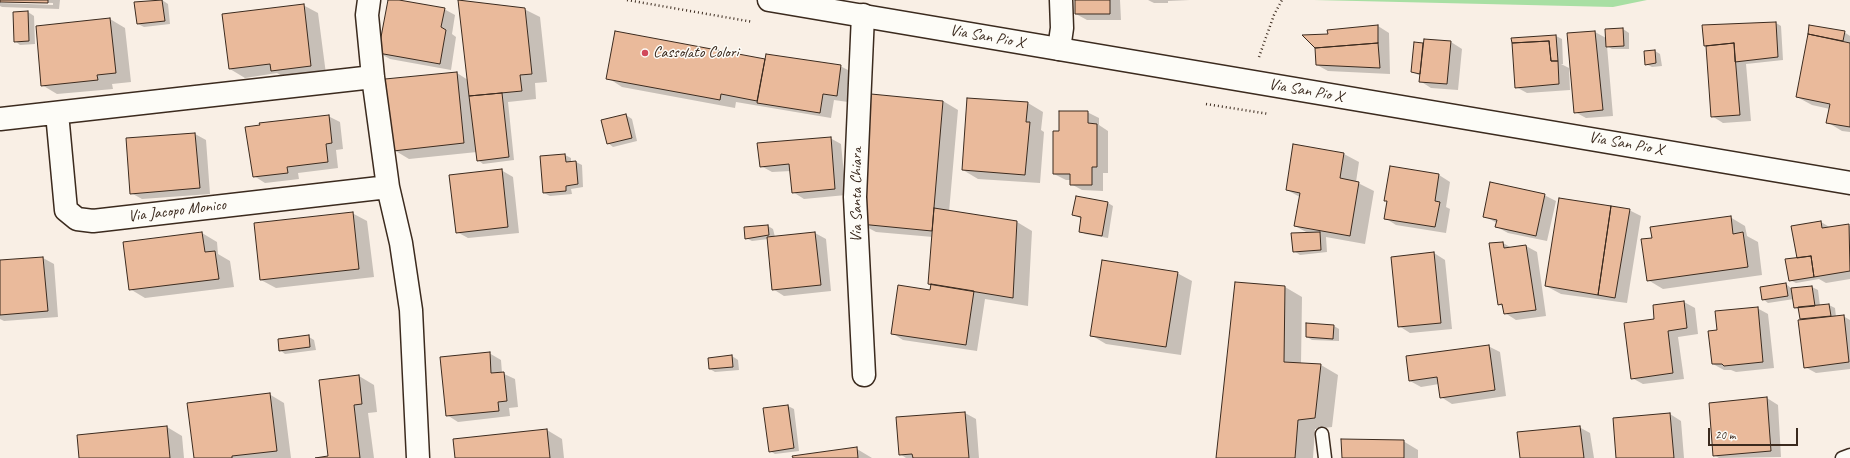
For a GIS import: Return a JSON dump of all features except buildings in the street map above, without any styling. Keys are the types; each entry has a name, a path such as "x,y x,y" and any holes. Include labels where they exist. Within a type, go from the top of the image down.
{"street":[{"path":"369,0 367,15 373,77 388,187 401,243 410,310 418,458"},
{"name":"Via San Pio X","path":"769,0 852,9 1059,49 1848,182"},
{"path":"1059,49 1062,28 1061,0"},
{"name":"Via Santa Chiara","path":"852,9 855,197 864,375"},
{"path":"0,119 373,77"},
{"name":"Via Jacopo Monico","path":"57,113 66,210 77,219 93,221 388,187"}],"lane":[{"path":"1322,434 1325,458"},
{"path":"1842,458 1850,455"}],"path":[{"path":"1257,61 1274,15 1282,0"}],"green space":[{"path":"1314,0 1647,0 1613,7"}],"place":[{"name":"Cassolato Colori","path":"645,53"}]}
